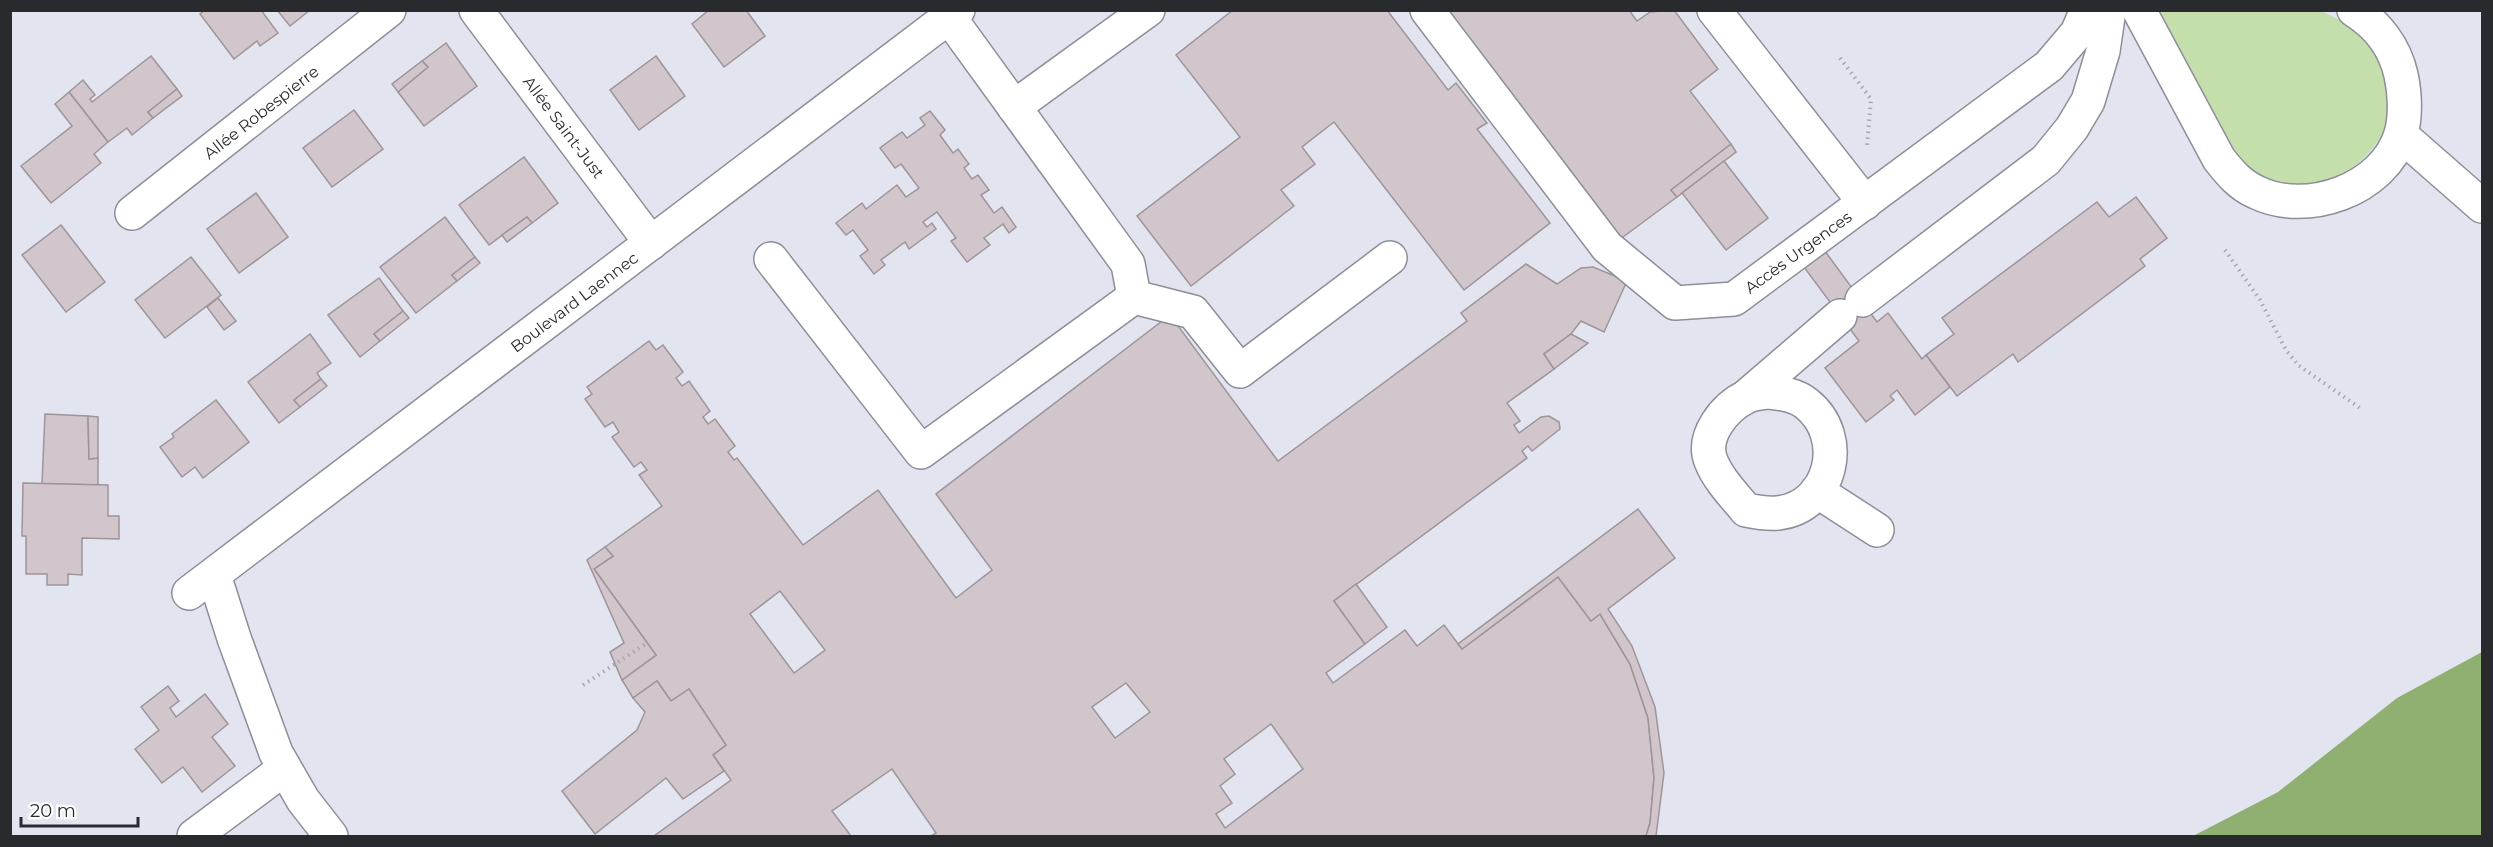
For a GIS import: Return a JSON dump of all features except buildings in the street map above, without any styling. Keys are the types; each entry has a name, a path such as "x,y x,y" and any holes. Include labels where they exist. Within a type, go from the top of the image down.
{"street":[{"name":"Allée Robespierre","path":"132,213 389,10"},
{"name":"Allée Saint-Just","path":"476,10 651,243"},
{"path":"1014,107 1148,10"},
{"name":"Accès Urgences","path":"1427,10 1607,247 1675,303 1734,299 2049,66 2077,33 2086,10"},
{"path":"1714,10 1865,203"},
{"path":"1748,395 1768,392 1789,394 1807,404 1821,419 1829,437 1831,458 1826,478 1817,491 1798,507 1778,513 1746,510 1717,474 1709,458 1711,438 1718,420 1731,405 1748,395 1851,308 2046,160 2072,128 2088,101 2103,51 2109,10"},
{"path":"2139,10 2219,159 2241,184 2256,193 2270,198 2298,202 2342,194 2360,184 2388,158 2401,135 2404,87 2399,66 2391,47 2378,29 2354,10"},
{"name":"Boulevard Laennec","path":"284,769 237,648 202,584 954,14"},
{"path":"954,14 1014,107 1128,264 1134,297"},
{"path":"2401,135 2482,206"},
{"path":"1134,297 1193,312 1240,371 1390,258"},
{"path":"771,260 921,452 1134,297"},
{"path":"1798,352 1800,385 1807,404"},
{"path":"1817,491 1877,530"},
{"path":"194,837 284,769 303,800 331,837"}],"path":[{"path":"1840,58 1871,99 1867,151"},
{"path":"2225,250 2260,300 2286,350 2298,365 2360,408"},
{"path":"584,685 647,643"}],"green space":[{"path":"2158,11 2321,11 2343,22 2367,39 2383,67 2391,101 2390,112 2382,133 2369,152 2353,167 2333,179 2311,185 2289,186 2268,180 2248,168 2228,145"},
{"path":"2482,652 2482,836 2193,836 2278,792 2397,698"}]}
